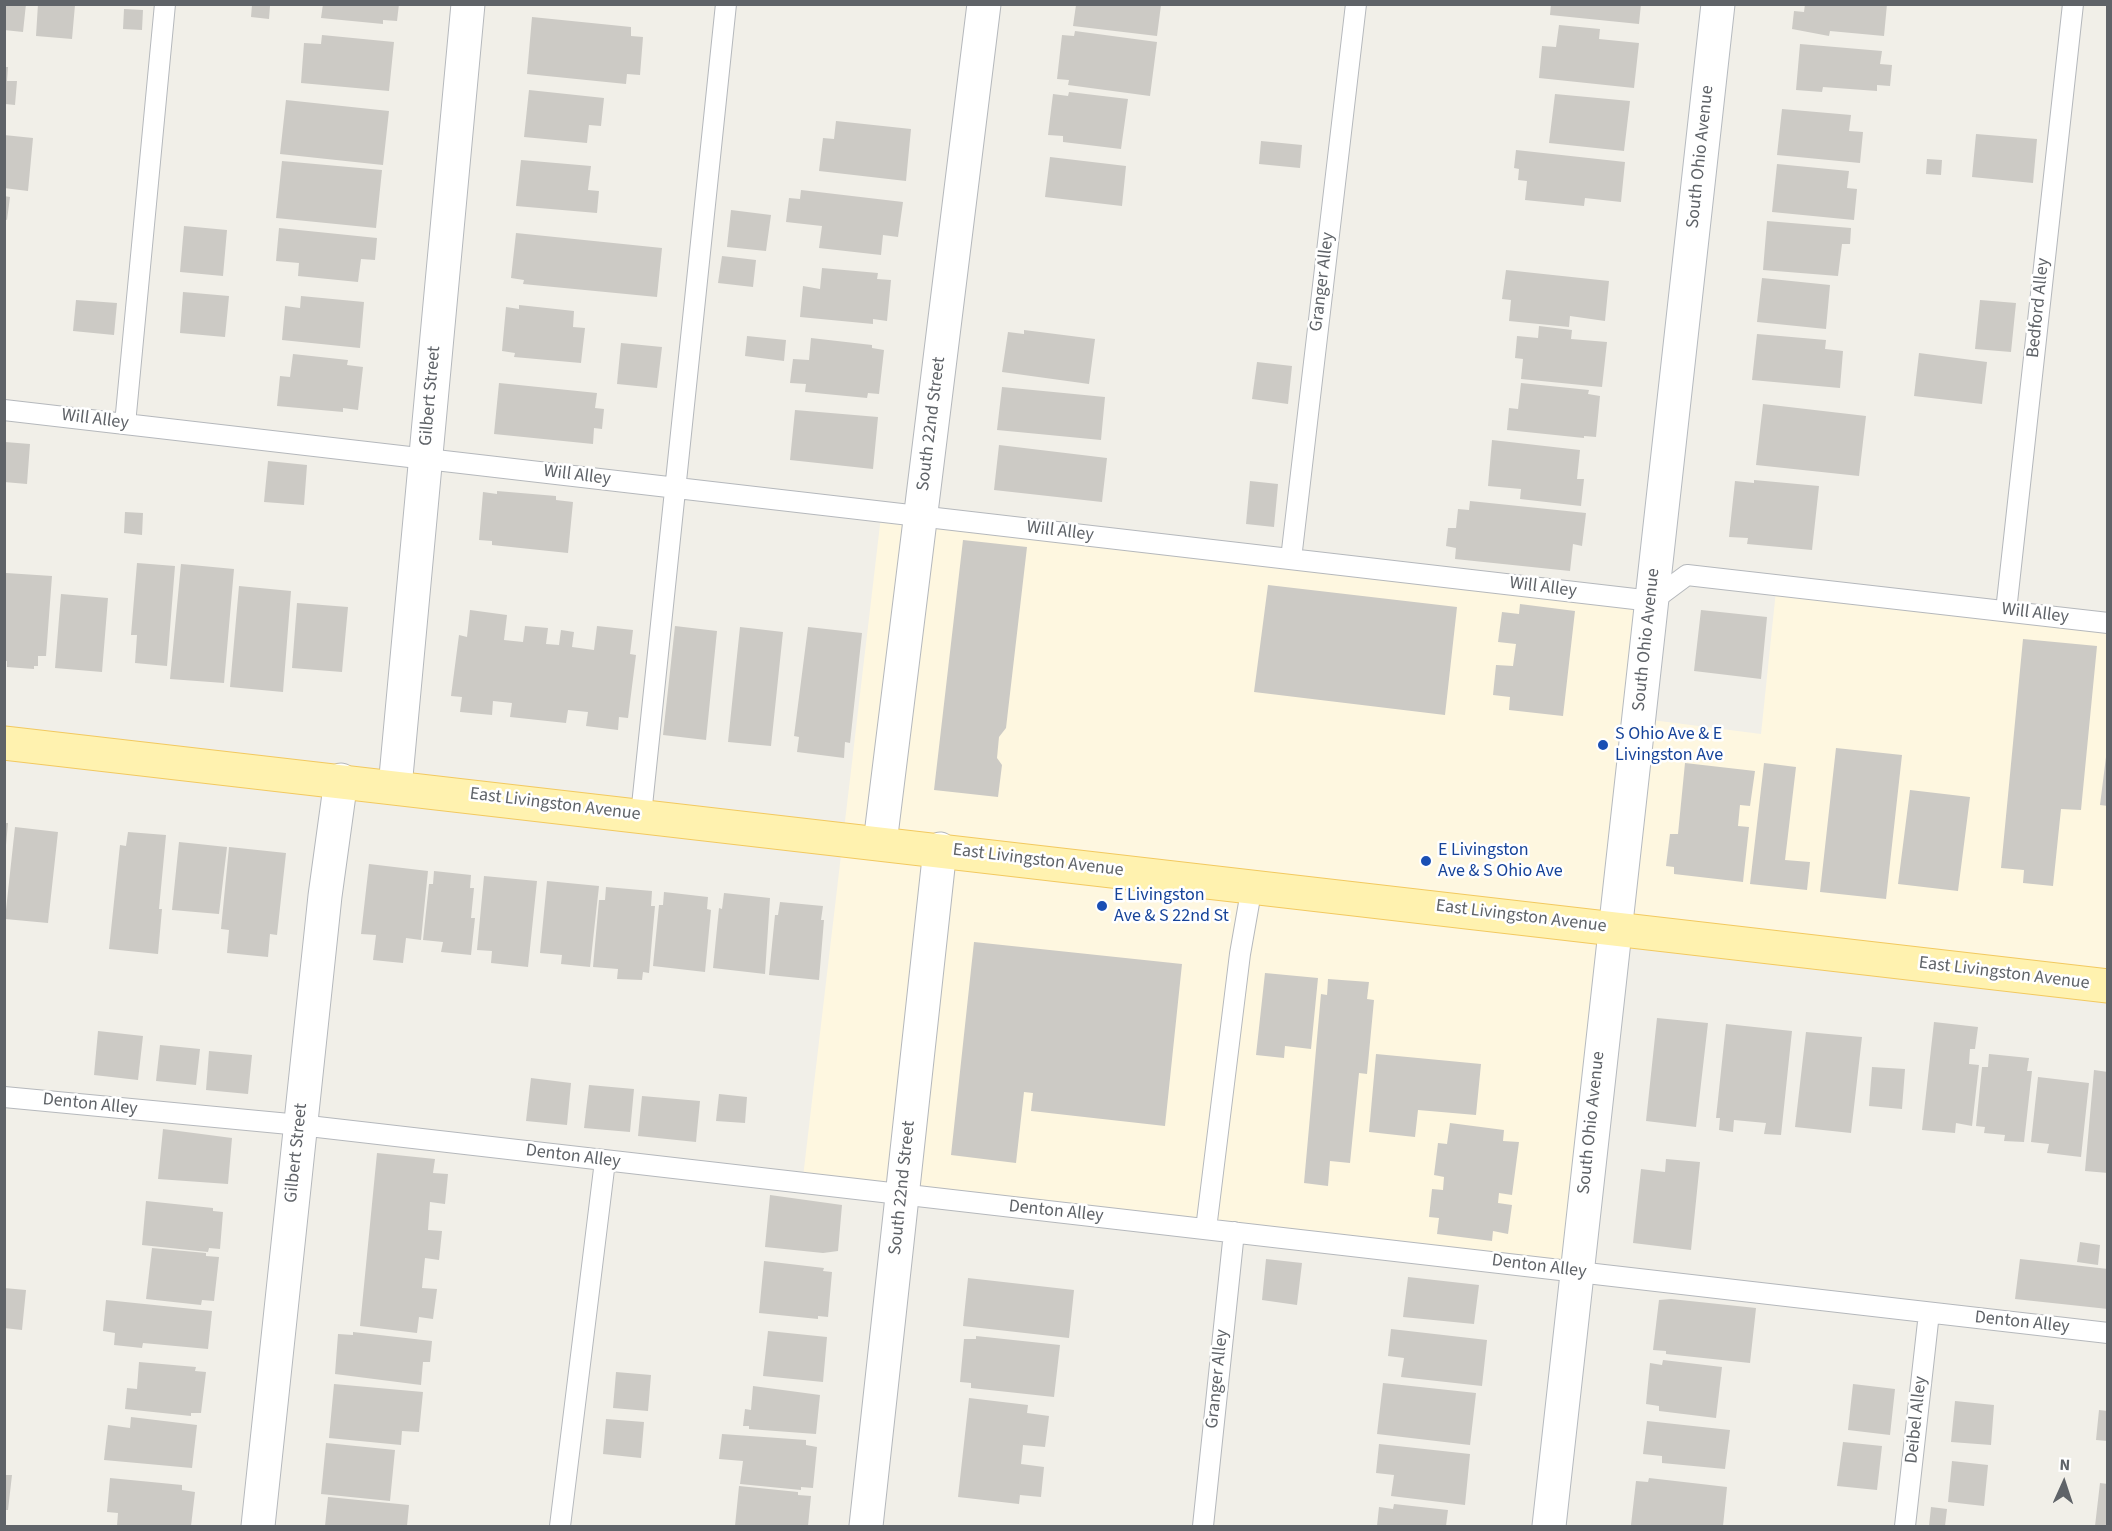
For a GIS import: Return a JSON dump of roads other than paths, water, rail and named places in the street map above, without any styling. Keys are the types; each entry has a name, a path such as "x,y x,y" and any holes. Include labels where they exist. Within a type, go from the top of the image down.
{"main road":[{"name":"East Livingston Avenue","path":"4,743 1615,928 2106,979"}],"street":[{"name":"Gilbert Street","path":"395,787 468,4"},
{"name":"South 22nd Street","path":"880,843 984,4"},
{"name":"South Ohio Avenue","path":"1549,1527 1718,4"},
{"name":"Gilbert Street","path":"258,1527 300,1125 340,780"},
{"name":"South 22nd Street","path":"866,1527 940,849"}],"lane":[{"path":"125,423 165,4"},
{"path":"641,815 726,4"},
{"name":"Granger Alley","path":"1291,559 1356,4"},
{"name":"Bedford Alley","path":"2006,611 2073,4"},
{"name":"Will Alley","path":"4,410 1652,601 1687,575 2108,623"},
{"path":"1206,1229 1240,954 1252,886"},
{"name":"Denton Alley","path":"4,1097 300,1125 2108,1333"},
{"path":"560,1527 605,1161"},
{"name":"Granger Alley","path":"1203,1527 1234,1232"},
{"name":"Deibel Alley","path":"1905,1527 1929,1313"}],"place":[{"name":"S Ohio Ave & E Livingston Ave","path":"1603,745"},
{"name":"E Livingston Ave & S Ohio Ave","path":"1426,861"},
{"name":"E Livingston Ave & S 22nd St","path":"1102,906"}]}
